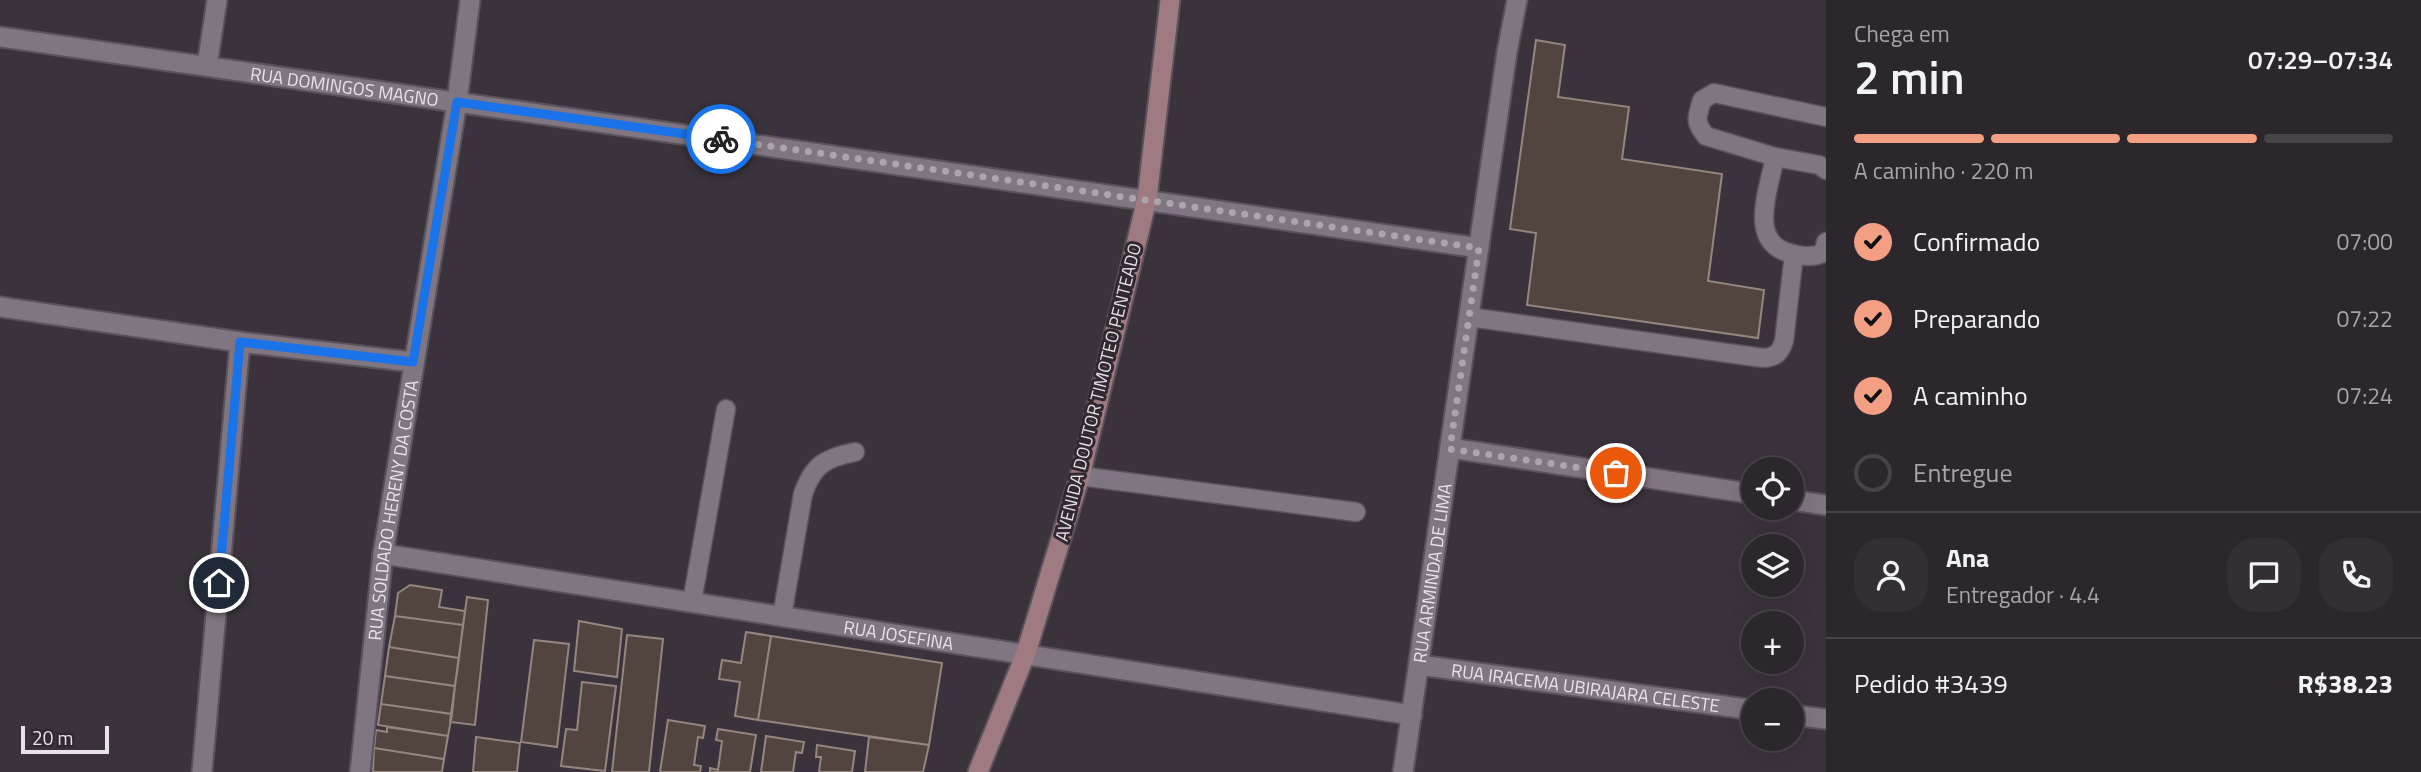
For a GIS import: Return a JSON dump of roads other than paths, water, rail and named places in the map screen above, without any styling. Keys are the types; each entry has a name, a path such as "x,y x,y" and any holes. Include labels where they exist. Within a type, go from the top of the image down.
{"main road":[{"name":"AVENIDA DOUTOR TIMOTEO PENTEADO","path":"978,772 1026,653 1080,476 1147,199 1170,0"}],"street":[{"path":"207,66 217,0"},
{"name":"RUA SOLDADO HERENY DA COSTA","path":"360,772 383,554 457,102 470,0"},
{"name":"RUA ARMINDA DE LIMA","path":"1403,772 1507,52 1517,0"},
{"name":"RUA DOMINGOS MAGNO","path":"0,37 1479,248"},
{"path":"0,307 240,342 413,362"},
{"path":"202,772 240,342"},
{"path":"1450,449 1741,492"},
{"path":"1804,501 1826,505"},
{"name":"RUA JOSEFINA","path":"383,554 1412,715"},
{"name":"RUA IRACEMA UBIRAJARA CELESTE","path":"1419,665 1741,708"},
{"path":"1804,716 1826,719"}],"lane":[{"path":"1826,117 1714,93 1702,100 1697,118 1699,127 1706,136 1775,157 1819,165 1826,170"},
{"path":"1775,157 1763,226 1771,244 1794,254 1816,257 1823,253 1826,242"},
{"path":"1469,317 1763,358 1773,357 1780,351 1784,341 1794,254"},
{"path":"692,602 726,409"},
{"path":"782,616 808,478 819,464 836,456 855,452"},
{"path":"1080,476 1356,512"}]}
